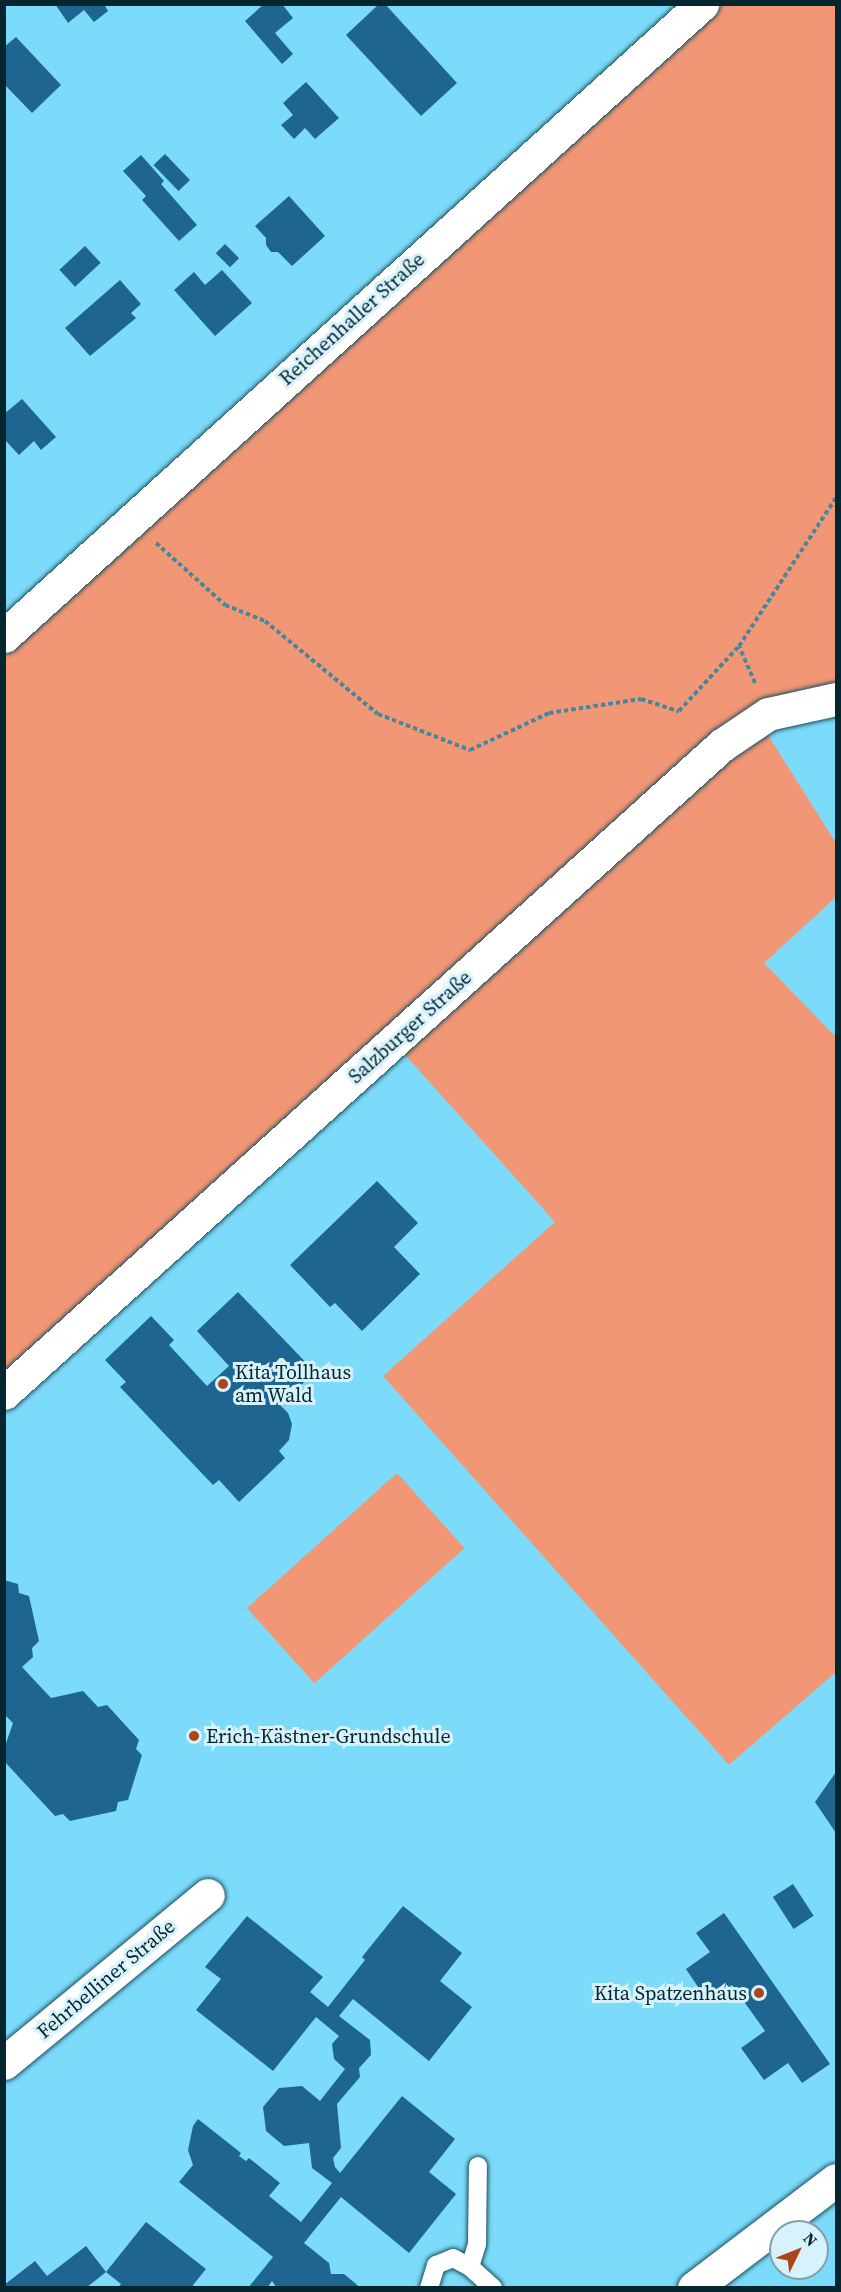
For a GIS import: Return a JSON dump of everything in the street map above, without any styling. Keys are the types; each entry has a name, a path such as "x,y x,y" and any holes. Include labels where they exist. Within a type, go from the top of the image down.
{"street":[{"name":"Reichenhaller Straße","path":"4,636 702,4"},
{"name":"Salzburger Straße","path":"4,1393 722,745 768,714 837,699"},
{"name":"Fehrbelliner Straße","path":"4,2063 208,1895"},
{"path":"694,2288 837,2180"}],"lane":[{"path":"470,2267 477,2244 478,2166"},
{"path":"429,2288 436,2265 453,2258 470,2267 493,2288"}],"path":[{"path":"130,520 225,605 265,621 378,714 470,750 549,713 640,699 679,711 739,646 837,498"},
{"path":"739,646 768,714"}],"shaded area":[{"path":"712,5 836,5 836,687 751,708 836,843 836,897 764,963 836,1037 836,1672 729,1765 383,1376 555,1222 389,1037 5,1382 5,657"},
{"path":"397,1473 465,1548 314,1683 247,1608"}],"building":[{"path":"55,4 104,4 108,11 94,22 84,10 68,23"},
{"path":"264,4 282,4 293,18 275,33 293,54 282,64 245,21"},
{"path":"379,4 385,4 457,83 421,116 346,35"},
{"path":"16,37 61,85 32,113 4,84 4,47"},
{"path":"306,82 339,118 315,139 305,128 294,139 281,125 293,115 283,103"},
{"path":"165,154 190,180 178,191 153,165"},
{"path":"141,155 164,181 161,184 197,225 179,241 142,200 146,196 123,171"},
{"path":"289,196 325,236 292,266 278,252 271,252 266,245 266,238 255,226"},
{"path":"225,244 239,258 230,267 216,253"},
{"path":"85,246 101,263 75,287 59,270"},
{"path":"222,270 252,303 215,336 174,290 194,272 205,285"},
{"path":"120,280 141,304 131,313 136,318 90,356 65,328"},
{"path":"22,399 56,437 41,450 34,441 19,455 4,439 4,414"},
{"path":"377,1181 418,1223 394,1247 420,1274 362,1331 335,1303 330,1307 290,1265"},
{"path":"238,1292 315,1372 280,1405 288,1413 292,1424 289,1440 279,1451 285,1458 239,1502 219,1480 213,1485 120,1387 126,1382 105,1360 151,1316 174,1340 169,1345 207,1386 229,1366 197,1331"},
{"path":"4,1580 18,1584 19,1593 29,1596 39,1641 32,1648 33,1657 22,1667 51,1698 83,1691 98,1707 107,1705 139,1740 136,1749 142,1755 128,1800 118,1802 116,1811 70,1821 63,1814 55,1816 4,1761 4,1749 13,1723 4,1714"},
{"path":"836,1772 836,1833 815,1802"},
{"path":"793,1884 814,1916 794,1929 773,1897"},
{"path":"403,1906 462,1953 440,1981 472,2007 429,2061 353,1999 339,2016 370,2040 371,2055 359,2068 360,2077 337,2104 341,2148 333,2158 335,2167 340,2173 402,2096 455,2139 429,2172 456,2194 409,2253 341,2197 304,2243 329,2263 331,2274 344,2274 361,2288 277,2288 272,2281 267,2288 248,2288 273,2257 179,2182 193,2165 188,2150 193,2126 198,2119 241,2153 239,2156 246,2161 249,2158 280,2183 269,2196 301,2222 332,2183 312,2168 309,2143 284,2146 266,2131 263,2107 279,2088 302,2086 320,2101 345,2069 334,2059 332,2044 339,2036 316,2017 273,2071 196,2010 221,1979 205,1967 247,1916 323,1977 310,1992 328,2007 365,1960 362,1957"},
{"name":"Kita Spatzenhaus","path":"724,1913 830,2064 802,2083 788,2063 764,2080 741,2048 765,2031 732,1985 708,2002 686,1969 710,1952 696,1933"},
{"path":"146,2222 206,2269 193,2285 196,2288 118,2288 121,2284 106,2272"},
{"path":"86,2246 106,2272 86,2288 4,2288 4,2285 35,2261 47,2276"}],"place":[{"name":"Kita Tollhaus am Wald","path":"223,1384"},
{"name":"Erich-Kästner-Grundschule","path":"194,1736"},
{"name":"Kita Spatzenhaus","path":"759,1993"}]}
